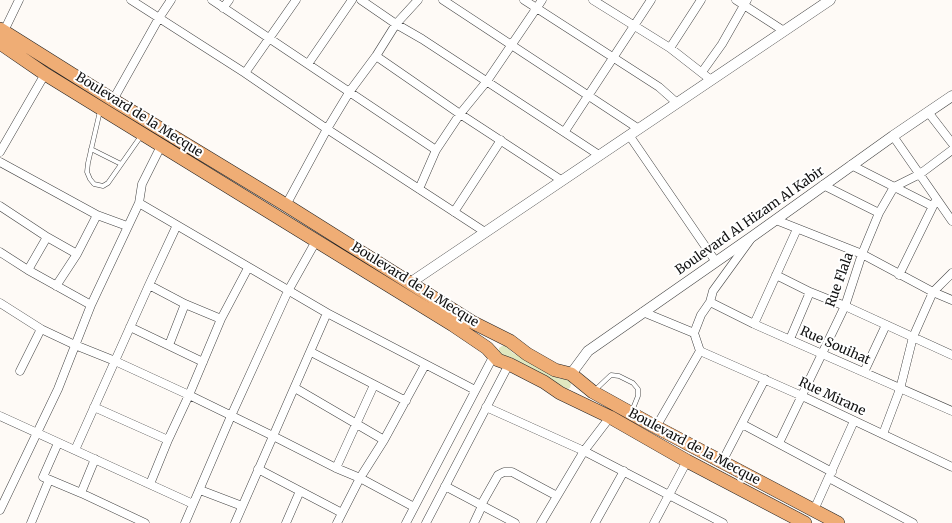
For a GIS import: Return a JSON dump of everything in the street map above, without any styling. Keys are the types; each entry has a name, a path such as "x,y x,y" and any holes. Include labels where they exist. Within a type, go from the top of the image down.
{"main road":[{"name":"Boulevard de la Mecque","path":"1,39 45,74 453,325 477,341 498,360 544,382 563,395 610,417 687,461 805,523"},
{"name":"Boulevard de la Mecque","path":"1,39 113,100 286,204 472,322 510,341 527,354 555,370 572,375 593,392 838,523"},
{"path":"494,355 493,348 496,342 503,340 510,341"},
{"path":"563,395 571,394 576,388 572,375"}],"street":[{"path":"1,39 19,0"},
{"path":"131,0 245,73 327,129 485,232"},
{"path":"113,100 159,18 172,0"},
{"path":"212,0 436,150"},
{"path":"223,8 229,0"},
{"path":"245,73 296,0"},
{"path":"308,64 352,0"},
{"path":"361,0 396,24 422,39 565,131 599,155"},
{"path":"286,204 327,129 350,91 376,56 396,24 418,0"},
{"path":"443,0 639,128"},
{"path":"524,0 659,88 677,102"},
{"path":"419,188 436,150 460,114 487,81 542,0"},
{"path":"593,0 670,48 711,80"},
{"path":"565,131 651,0"},
{"path":"670,48 701,0"},
{"path":"410,283 830,0"},
{"path":"702,72 722,44 742,2 784,30"},
{"path":"376,56 460,114 561,180"},
{"path":"1,148 45,74"},
{"name":"Boulevard Al Hizam Al Kabir","path":"572,375 588,351 776,220 851,165 952,96"},
{"path":"928,112 952,143"},
{"path":"629,135 716,262"},
{"path":"893,136 920,174 934,202 952,221"},
{"path":"454,212 501,140"},
{"path":"0,510 58,389 91,305 139,203 142,184 161,146"},
{"path":"894,187 920,174 952,150"},
{"path":"0,162 97,215 127,226"},
{"path":"851,165 894,187 934,202"},
{"path":"823,185 879,213"},
{"name":"Rue Flala","path":"779,444 845,306 862,254 879,213 894,187"},
{"path":"899,275 934,202"},
{"path":"139,203 327,313 475,390"},
{"path":"0,206 47,237 77,254"},
{"path":"56,286 77,254 97,215"},
{"path":"776,220 862,254 899,275 952,300"},
{"path":"75,450 177,225"},
{"path":"754,324 797,229"},
{"path":"656,427 700,351 694,333 701,315 710,302 713,291 753,236"},
{"path":"28,270 47,237"},
{"path":"185,523 230,416 288,291 316,241"},
{"path":"0,252 28,270 91,305"},
{"path":"150,484 222,319 248,268"},
{"path":"883,434 900,389 912,337 933,292 952,273"},
{"path":"776,274 810,292 845,306 952,355"},
{"path":"149,285 185,304 222,319"},
{"path":"790,339 810,292"},
{"path":"0,302 41,328 75,345 115,361 189,395 336,468 360,478 414,506"},
{"name":"Rue Souihat","path":"710,302 754,324 950,410"},
{"path":"169,345 185,304"},
{"path":"643,312 694,333"},
{"path":"235,523 327,313"},
{"path":"864,372 886,325"},
{"path":"130,327 203,362"},
{"path":"20,371 41,328"},
{"name":"Rue Mirane","path":"700,351 802,396 952,467"},
{"path":"311,352 406,401"},
{"path":"406,523 494,355"},
{"path":"337,523 360,478 384,440 425,364"},
{"path":"426,523 509,364"},
{"path":"722,462 765,380"},
{"path":"336,468 374,385"},
{"path":"295,388 384,440"},
{"path":"950,410 952,401"},
{"path":"94,407 168,440"},
{"path":"486,407 584,451 669,494 712,520 723,523"},
{"path":"0,416 193,504"},
{"path":"541,523 584,451 610,417"},
{"path":"814,510 854,421"},
{"path":"742,424 779,444 913,523"},
{"path":"58,443 43,477 145,523"},
{"path":"81,493 95,459"},
{"path":"654,523 687,461"},
{"path":"258,469 342,513"},
{"path":"595,523 624,471"},
{"path":"474,523 481,506 498,475 504,472 512,472 557,496"},
{"path":"31,523 49,480"},
{"path":"445,486 515,523"},
{"path":"200,490 242,506"},
{"path":"286,523 300,491"}],"lane":[{"path":"100,108 87,172 94,184 103,186 108,183 142,134"},
{"path":"91,149 122,164"},
{"path":"593,392 611,375 619,376 633,383 638,389 638,396 631,413"}],"green space":[{"path":"505,345 513,353 560,379 566,379 571,384 570,388 567,389 511,357 502,356 499,352 499,348"}]}
